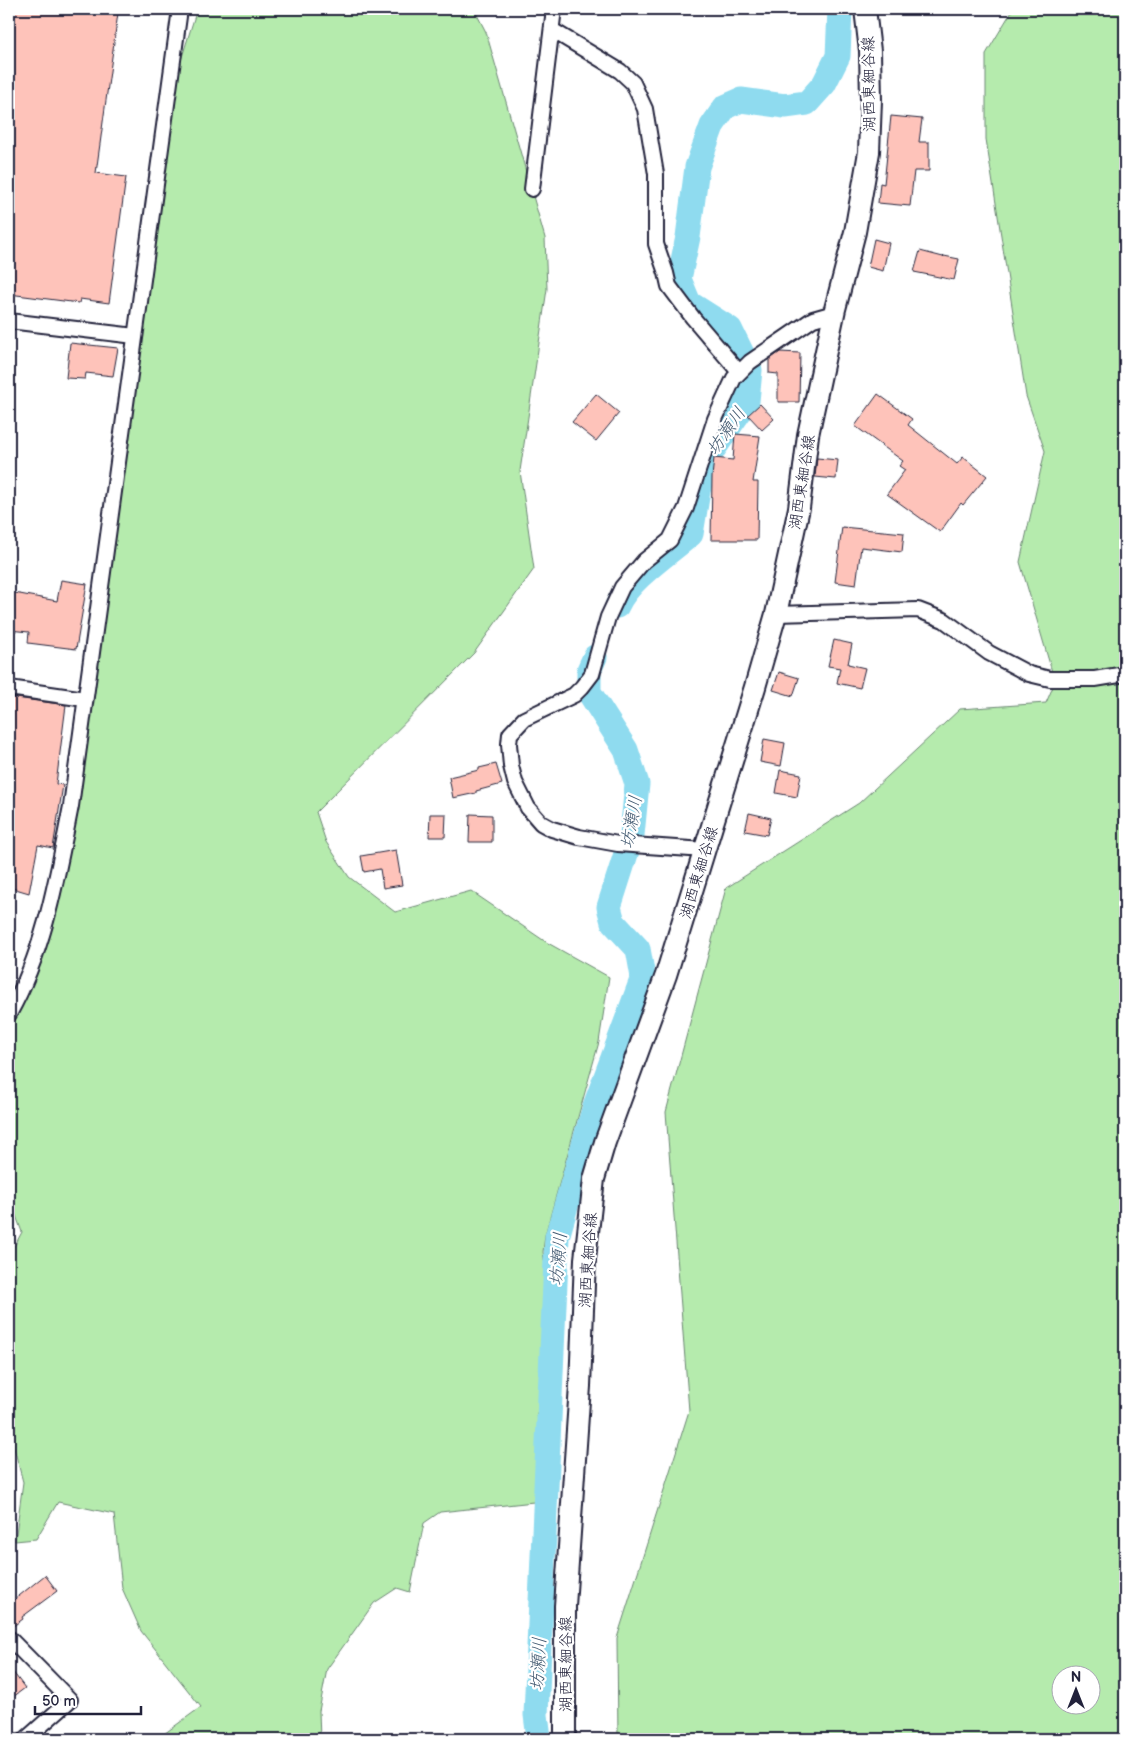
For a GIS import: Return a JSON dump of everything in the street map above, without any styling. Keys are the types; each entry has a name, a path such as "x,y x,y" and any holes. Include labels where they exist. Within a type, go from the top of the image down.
{"main road":[{"name":"湖西東細谷線","path":"565,1739 565,1606 580,1386 585,1259 594,1179 605,1142 666,975 776,614 799,508 808,435 834,313 855,232 869,152 870,51 865,9"}],"street":[{"path":"9,1014 34,958 56,886 70,806 180,9"},
{"path":"532,189 554,9"},
{"path":"552,30 620,71 633,83 645,109 656,174 656,244 669,286 693,318 739,372"},
{"path":"705,850 618,844 578,838 552,830 541,823 528,808 515,782 511,766 510,734 517,724 524,719 574,695 582,688 592,674 608,617 622,588 644,561 670,540 686,508 715,419 734,378 750,362 814,319 834,313"},
{"path":"9,321 135,336"},
{"path":"776,614 918,610 944,620 989,653 1029,674 1050,680 1095,680 1125,674"},
{"path":"9,688 85,698"},
{"path":"9,1638 70,1700 26,1739"}],"green space":[{"path":"197,9 474,9 486,32 545,238 547,289 520,471 534,569 474,653 316,812 326,842 349,877 395,912 471,891 546,942 609,977 599,1042 545,1235 543,1252 549,1293 545,1324 543,1382 537,1415 541,1434 540,1482 534,1502 440,1512 424,1523 410,1592 397,1588 374,1603 327,1669 319,1711 320,1739 157,1739 201,1707 141,1631 122,1588 114,1514 58,1502 36,1539 15,1541 23,1482 13,1444 9,1404 9,1334 11,1319 9,1316 9,1256 22,1232 9,1197 9,1018 50,904 177,73"},
{"path":"1013,9 1125,9 1125,1739 618,1739 617,1638 689,1411 666,1112 726,888 859,803 960,709 1046,703 1055,682 1020,562 1045,451 1026,396 986,139 986,54"}],"building":[{"path":"9,9 87,9 118,13 96,173 126,177 109,303 80,299 79,303 9,294"},
{"path":"891,116 922,119 919,142 929,142 929,171 914,171 910,206 878,203 880,183 884,184"},
{"path":"874,239 889,243 883,271 868,267"},
{"path":"920,251 959,259 954,280 914,272"},
{"path":"70,343 118,348 113,376 86,373 85,379 66,378"},
{"path":"780,352 800,353 799,402 778,402 778,374 769,373 769,360"},
{"path":"596,394 619,413 596,441 572,422"},
{"path":"878,394 912,419 908,425 957,464 963,457 987,476 963,505 961,503 940,532 887,494 905,470 899,466 903,461 855,426"},
{"path":"760,404 774,419 762,430 748,415"},
{"path":"735,434 760,436 753,482 758,482 757,540 711,540 714,458 733,460"},
{"path":"817,458 838,460 836,479 815,477"},
{"path":"842,527 904,533 902,552 861,547 856,585 835,582"},
{"path":"61,580 87,584 76,649 28,643 29,632 9,630 9,592 57,601"},
{"path":"834,640 852,644 848,664 865,668 860,688 837,683 840,668 828,666"},
{"path":"779,672 799,678 793,696 773,690"},
{"path":"9,697 66,705 56,784 63,785 53,848 38,845 29,893 9,887"},
{"path":"764,739 785,743 781,766 760,762"},
{"path":"496,764 502,784 476,791 476,793 453,798 449,777"},
{"path":"780,770 801,774 797,797 776,793"},
{"path":"749,813 771,818 767,835 745,831"},
{"path":"430,814 446,814 445,837 429,837"},
{"path":"470,814 492,815 492,842 469,842"},
{"path":"396,850 402,885 383,888 380,869 364,872 361,856"},
{"path":"45,1575 57,1591 9,1629 9,1604"},
{"path":"9,1667 25,1688 9,1700"}],"waterway":[{"name":"坊瀬川","path":"617,606 622,596 639,577 691,534 698,491 706,460 747,401 750,370 730,329 689,303 679,279 688,237 697,167 712,126 725,107 741,100 785,106 807,103 824,84 838,56 840,9"},
{"name":"坊瀬川","path":"539,1739 536,1715 557,1237 595,1106 643,977 638,949 613,922 609,907 632,835 637,784 626,750 589,692 589,670 595,657"}]}
